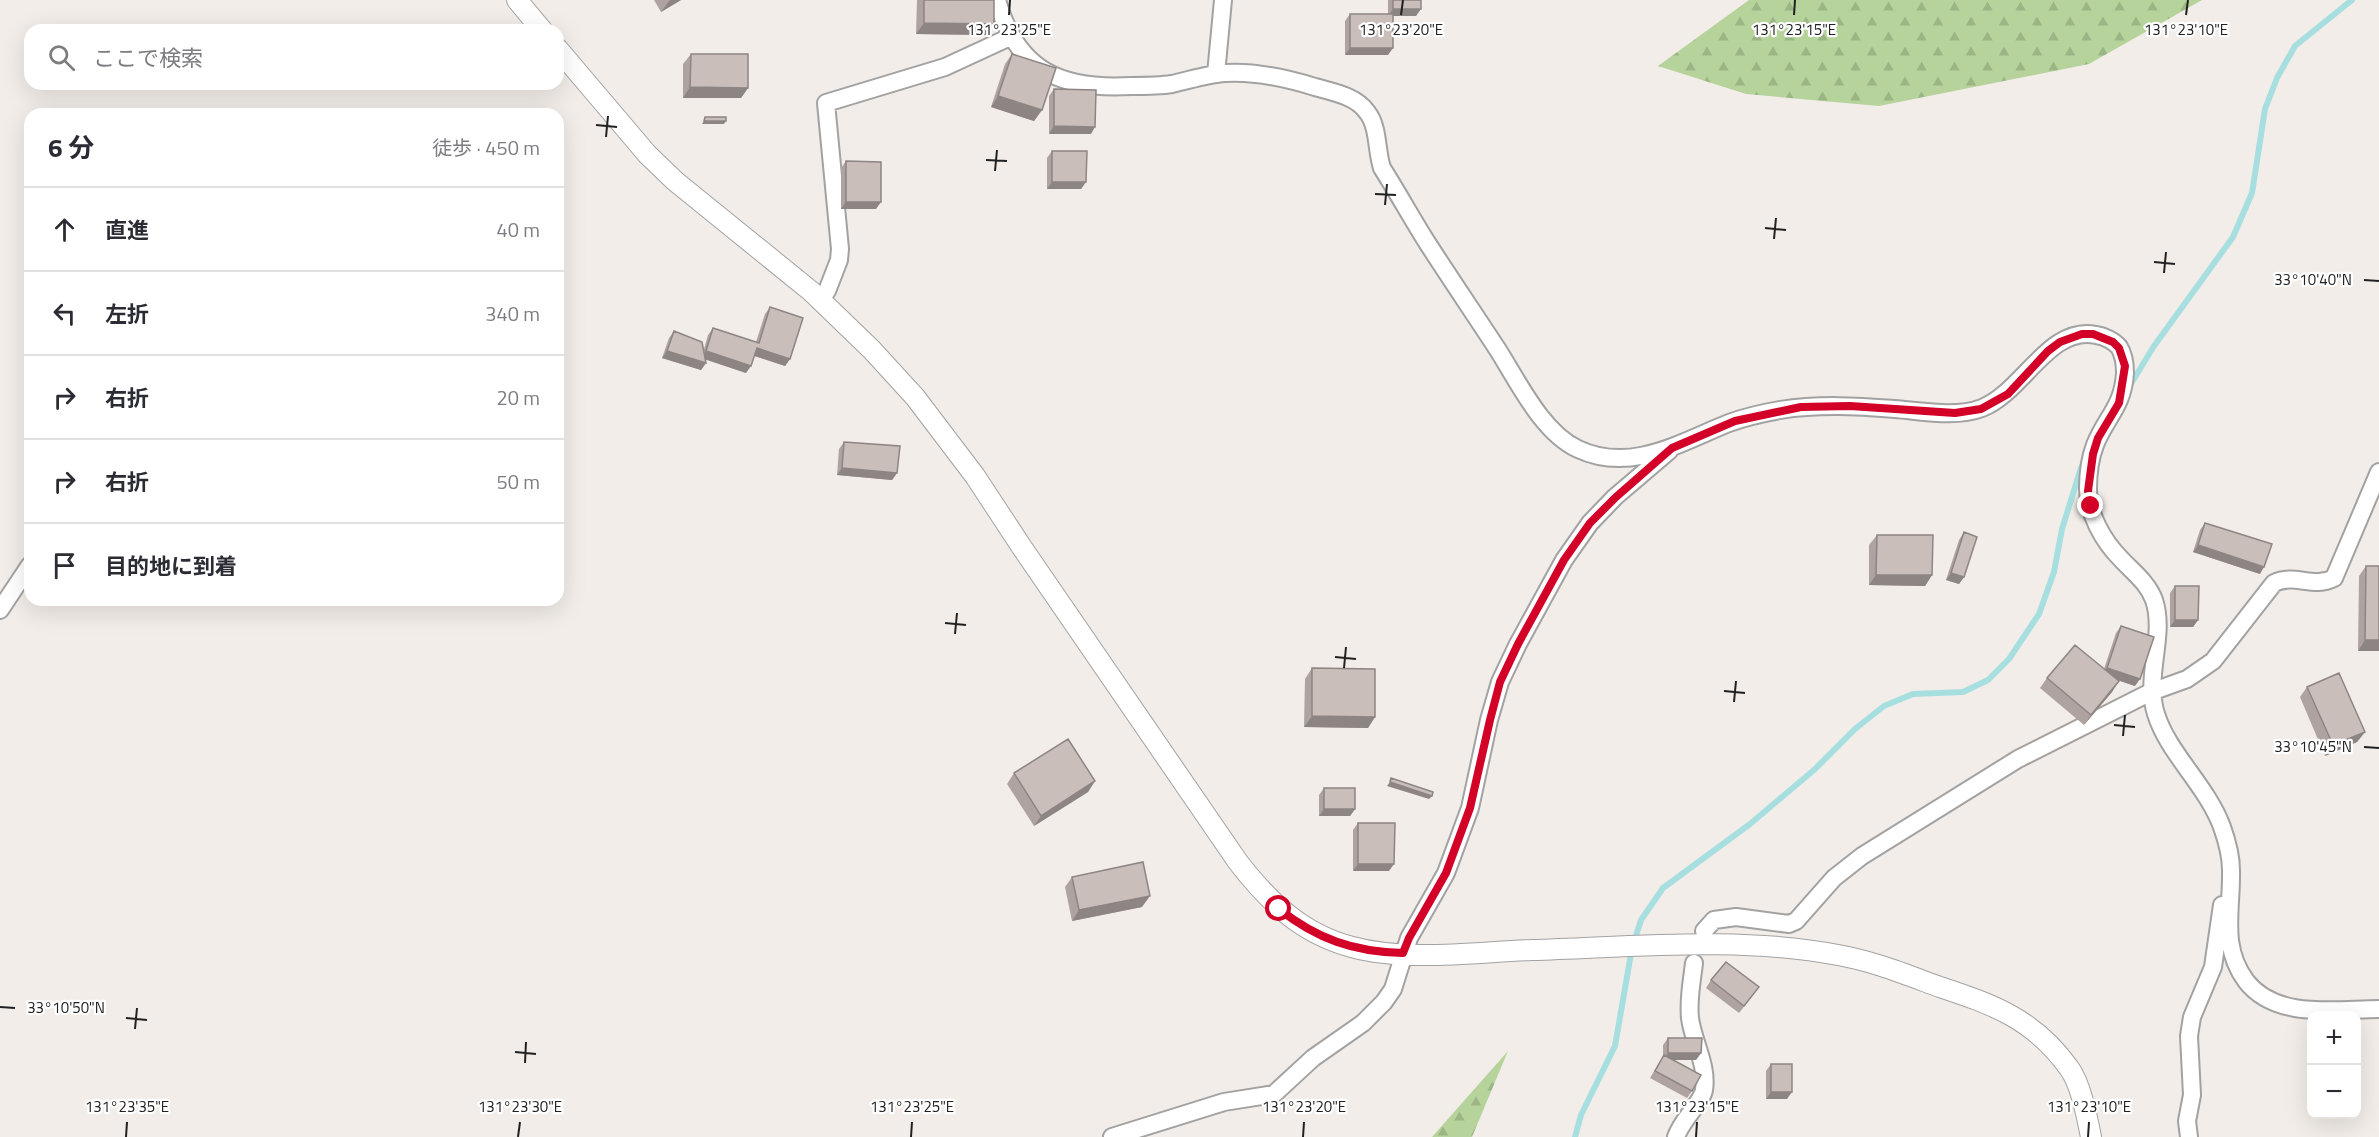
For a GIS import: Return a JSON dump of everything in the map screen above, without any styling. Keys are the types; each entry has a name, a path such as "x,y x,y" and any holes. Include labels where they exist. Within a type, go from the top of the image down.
{"street":[{"path":"516,0 537,24"},
{"path":"997,0 1003,22 1017,48 1033,64 1049,74 1070,82 1105,88 1170,84 1216,74 1238,72 1268,75 1326,90 1359,103 1372,120 1377,155 1382,168 1427,243 1534,408 1556,433 1578,449 1605,456 1646,455 1672,448 1735,421 1801,407 1850,406 1955,413 1981,409 2008,394 2048,351 2060,342 2082,334 2103,336 2119,348 2125,366 2124,381 2119,403 2094,448 2088,491 2102,535 2114,552 2142,579 2154,601 2156,625 2151,692 2154,707 2163,731 2215,810 2224,831 2231,873 2229,946 2237,966 2247,982 2258,993 2289,1007 2379,1009"},
{"path":"1216,74 1223,0"},
{"path":"827,291 839,260 840,249 826,103 945,67 1010,37"},
{"path":"564,56 647,154 675,181 812,292 866,344 915,397 975,476 1238,862 1266,896 1298,923 1320,936 1353,948 1403,953 1771,945 1840,955 1986,1003 2031,1026 2070,1069 2086,1111 2091,1137"},
{"path":"1112,1137 1224,1102 1274,1094 1313,1058 1374,1013 1393,989 1409,938 1446,873 1476,790 1481,758 1498,691 1518,644 1564,560 1590,523 1672,448"},
{"path":"1676,1137 1679,1128 1704,1092 1703,1069 1690,1019 1690,999 1699,946 1714,920 1736,917 1789,924 1796,921 1834,878 1862,856 2018,759 2151,692 2187,680 2213,661 2274,583 2284,578 2293,578 2324,583 2334,578 2379,472"},
{"path":"0,610 24,574"},
{"path":"2189,1137 2187,1121 2192,1095 2189,1036 2192,1017 2213,967 2221,906 2229,898"}],"green space":[{"path":"1749,0 2202,0 2089,64 1879,106 1746,94 1658,66"},
{"path":"1508,1051 1472,1137 1432,1137"}],"building":[{"path":"924,0 994,0 994,24 924,23"},
{"path":"1393,0 1421,0 1421,9 1393,9"},
{"path":"1350,14 1393,14 1393,48 1350,48"},
{"path":"691,54 748,54 748,88 690,87"},
{"path":"1012,54 1056,68 1042,110 998,96"},
{"path":"1054,89 1096,90 1095,127 1054,126"},
{"path":"705,117 726,117 726,121 704,121"},
{"path":"1052,151 1087,151 1086,182 1052,182"},
{"path":"846,161 881,162 881,202 846,202"},
{"path":"770,307 803,318 790,359 757,348 751,366 706,351 713,328 759,343"},
{"path":"674,331 702,342 706,363 667,351"},
{"path":"844,442 900,446 897,473 842,468"},
{"path":"2205,523 2272,544 2264,567 2198,545"},
{"path":"1964,532 1977,537 1964,577 1951,573"},
{"path":"1877,535 1933,535 1932,575 1876,575"},
{"path":"2366,566 2379,566 2379,640 2365,640"},
{"path":"2175,586 2199,586 2198,620 2175,620"},
{"path":"2121,626 2154,637 2140,679 2107,668"},
{"path":"2075,645 2119,681 2091,715 2047,678"},
{"path":"1312,668 1375,669 1375,717 1312,716"},
{"path":"2339,673 2365,732 2333,745 2307,687"},
{"path":"1068,739 1095,781 1041,816 1014,773"},
{"path":"1391,778 1433,792 1432,796 1390,782"},
{"path":"1324,788 1355,788 1355,809 1324,809"},
{"path":"1358,823 1395,823 1394,864 1358,864"},
{"path":"1143,862 1150,896 1079,910 1072,877"},
{"path":"1726,962 1759,987 1744,1006 1711,980"},
{"path":"1668,1038 1702,1038 1701,1053 1668,1053"},
{"path":"1664,1055 1701,1075 1692,1091 1655,1071"},
{"path":"1771,1064 1792,1064 1792,1092 1771,1092"}],"waterway":[{"path":"2129,387 2154,346 2233,237 2252,193 2265,109 2277,78 2295,46 2352,0"},
{"path":"1575,1137 1581,1115 1615,1046 1632,948 1641,920 1663,888 1750,824 1814,770 1855,729 1884,706 1913,694 1963,692 1988,680 2009,659 2039,614 2054,572 2062,529 2085,460"}],"route":[{"path":"1279,909 1308,931 1335,942 1368,951 1403,953 1409,938 1446,873 1476,790 1481,758 1500,682 1518,644 1564,560 1590,523 1672,448 1735,421 1801,407 1850,406 1955,413 1981,409 2008,394 2048,351 2060,342 2082,334 2093,334 2103,336 2113,342 2119,348 2125,366 2119,403 2094,448 2088,491 2091,506"}]}
